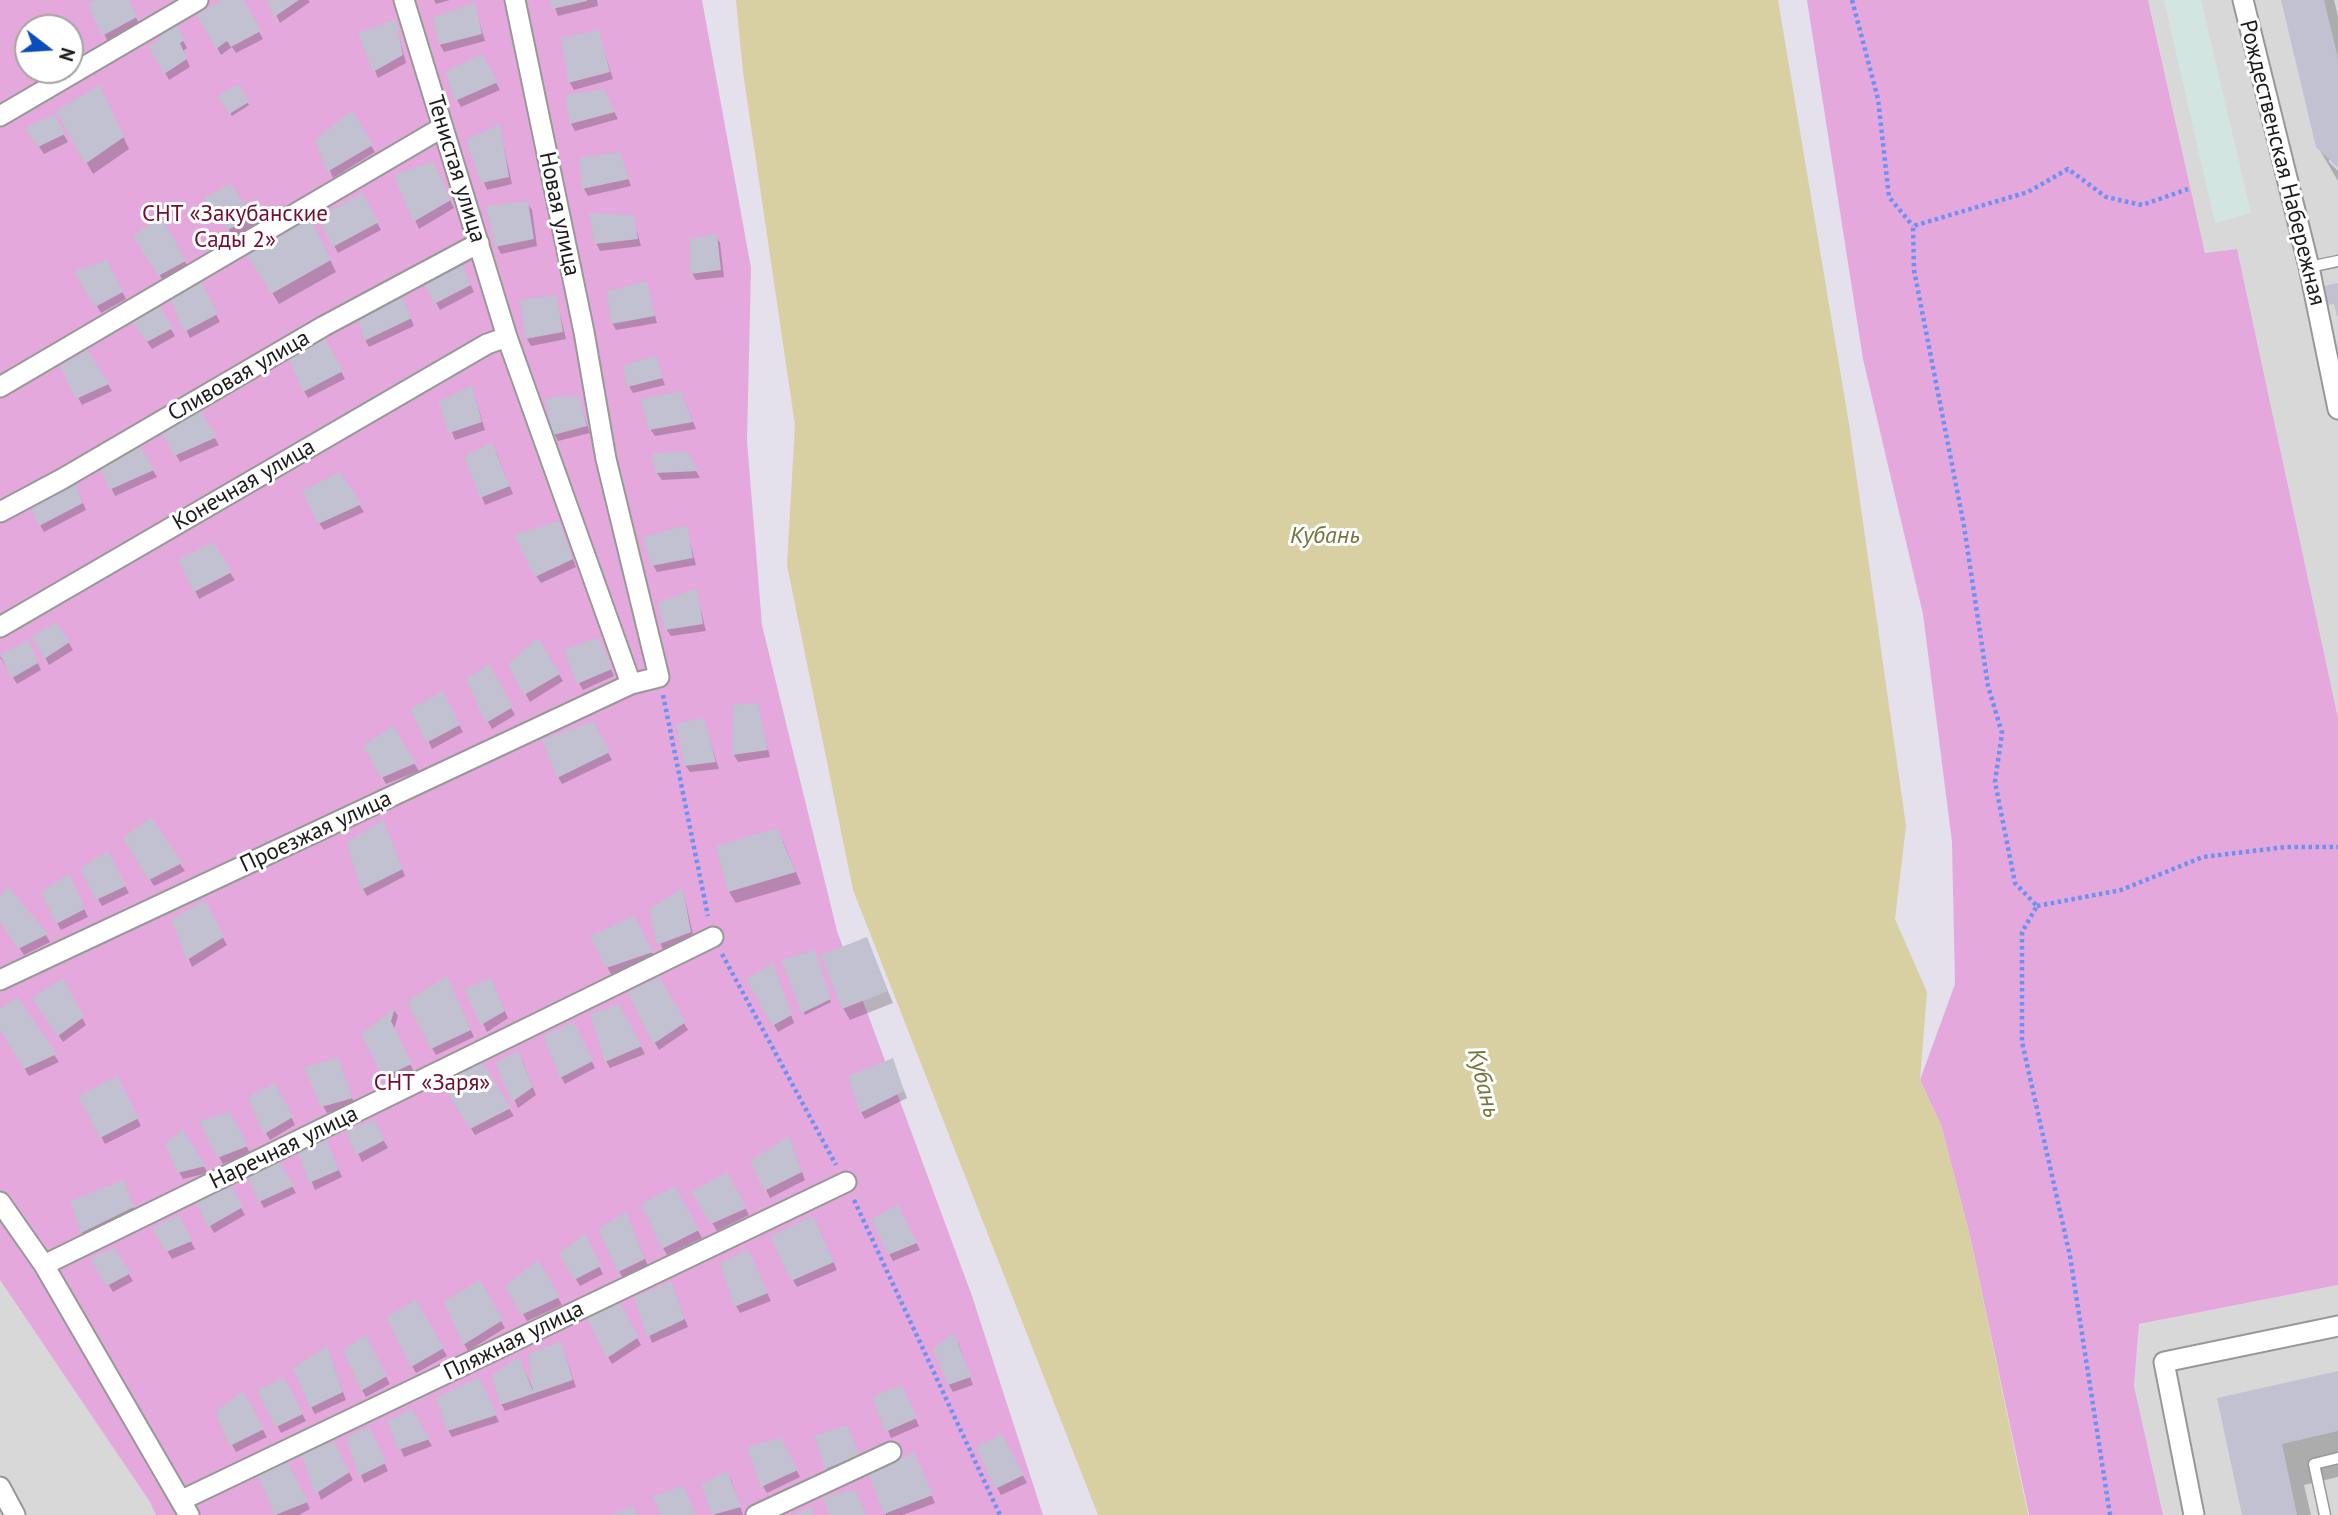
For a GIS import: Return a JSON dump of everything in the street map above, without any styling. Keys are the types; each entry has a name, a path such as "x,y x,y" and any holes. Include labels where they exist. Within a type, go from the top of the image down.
{"street":[{"path":"0,116 198,0"},
{"name":"Тенистая улица","path":"404,0 507,337 553,473 631,684"},
{"name":"Новая улица","path":"515,0 606,458 659,677"},
{"name":"Рождественская Набережная","path":"2242,0 2309,267 2331,338 2338,409"},
{"path":"0,387 443,127"},
{"name":"Сливовая улица","path":"0,512 62,480 324,326 479,243"},
{"name":"Конечная улица","path":"0,626 487,344 507,337"},
{"name":"Проезжая улица","path":"0,980 631,684 659,677"},
{"name":"Наречная улица","path":"44,1265 713,937"},
{"name":"Пляжная улица","path":"186,1508 846,1182"},
{"path":"0,1202 44,1265 186,1508"},
{"path":"2194,1515 2164,1362 2338,1326"},
{"path":"756,1515 891,1452"},
{"path":"0,1487 15,1515"}],"lane":[{"path":"2309,267 2338,261"},
{"path":"2325,1515 2314,1464 2338,1458"}],"path":[{"path":"1852,0 1878,100 1889,197 1913,226 1914,271 1964,526 1988,686 2002,733 1995,782 2015,883 2037,906"},
{"path":"1913,226 2028,192 2068,169 2106,197 2142,205 2188,189"},
{"path":"659,677 713,937 846,1182 1000,1515"},
{"path":"2110,1515 2070,1256 2022,1042 2022,932 2037,906 2121,890 2203,857 2286,847 2338,847"}],"shaded area":[{"path":"2148,0 2338,0 2338,718 2237,250 2205,253"},
{"path":"2164,0 2201,0 2251,213 2215,223"},
{"path":"0,1280 151,1502 156,1515 0,1515"},
{"path":"2338,1285 2338,1515 2163,1515 2134,1386 2139,1324"}],"green space":[{"name":"СНТ «Заря»","path":"0,0 702,0 751,268 747,441 762,625 837,931 972,1296 1043,1515 156,1515 150,1502 0,1280"},
{"path":"1807,0 2148,0 2205,253 2237,249 2338,718 2338,1285 2139,1324 2134,1386 2163,1515 2029,1515 1970,1236 1941,1125 1920,1080 1955,984 1952,842 1923,614 1863,359"}],"water":[{"name":"Кубань","path":"736,0 1778,0 1849,424 1906,826 1895,919 1927,992 1920,1080 1941,1125 1970,1236 2028,1515 1098,1515 853,890 787,565 795,425 743,72"}],"building":[{"path":"96,0 129,0 137,17 102,36 87,3"},
{"path":"222,0 244,0 261,31 231,47 227,41 216,49 197,15"},
{"path":"267,0 299,0 274,17"},
{"path":"550,0 587,0 587,1 552,9"},
{"path":"2281,0 2324,0 2338,58 2338,168 2316,147"},
{"path":"475,2 482,34 439,45 433,18"},
{"path":"396,19 403,55 373,72 358,33"},
{"path":"175,21 185,40 180,43 187,59 164,74 149,47 161,38 158,30"},
{"path":"599,30 610,72 568,83 561,38"},
{"path":"482,54 498,82 455,101 445,72"},
{"path":"238,84 249,102 229,114 218,96"},
{"path":"100,85 124,137 85,164 56,111"},
{"path":"604,89 615,112 570,124 565,95"},
{"path":"352,110 373,145 327,172 315,140"},
{"path":"54,114 65,134 38,147 25,128"},
{"path":"500,124 509,177 481,183 466,140"},
{"path":"620,152 629,179 582,189 579,158"},
{"path":"433,161 451,200 413,222 394,175"},
{"path":"231,184 252,216 228,230 204,197"},
{"path":"362,193 379,222 333,247 318,218"},
{"path":"528,201 534,239 495,247 486,206"},
{"path":"308,213 331,260 271,294 245,251"},
{"path":"589,213 634,215 638,239 595,244"},
{"path":"161,216 186,261 158,276 133,236"},
{"path":"717,234 721,270 690,274 690,239"},
{"path":"107,260 123,292 95,307 74,271"},
{"path":"461,262 471,285 434,304 424,283"},
{"path":"199,278 218,314 184,332 169,296"},
{"path":"647,281 655,316 611,324 607,291"},
{"path":"2338,283 2337,316 2334,304 2322,306 2319,287"},
{"path":"401,294 412,318 364,341 357,316"},
{"path":"557,295 563,332 525,339 520,300"},
{"path":"158,303 173,328 147,342 130,319"},
{"path":"325,339 343,371 303,392 289,359"},
{"path":"87,350 109,384 76,399 60,366"},
{"path":"656,356 663,378 627,387 623,365"},
{"path":"472,385 482,422 449,433 438,402"},
{"path":"681,391 693,422 649,430 640,399"},
{"path":"579,396 587,426 553,435 545,398"},
{"path":"200,410 217,437 174,456 162,432"},
{"path":"492,443 510,486 480,498 464,456"},
{"path":"140,445 154,470 109,490 100,467"},
{"path":"687,451 698,471 656,473 651,454"},
{"path":"340,472 362,504 318,524 302,491"},
{"path":"75,483 83,503 39,526 31,508"},
{"path":"559,521 573,559 535,577 514,535"},
{"path":"687,525 693,558 651,566 643,537"},
{"path":"213,542 232,572 194,592 178,560"},
{"path":"697,588 703,624 665,630 658,603"},
{"path":"56,623 70,642 44,659 32,636"},
{"path":"598,637 612,669 577,684 564,650"},
{"path":"538,638 560,674 524,695 508,664"},
{"path":"29,640 38,663 12,678 0,655"},
{"path":"489,664 513,707 486,723 466,679"},
{"path":"443,691 460,725 426,743 410,709"},
{"path":"758,703 768,750 732,755 733,705"},
{"path":"704,718 716,762 684,766 676,724"},
{"path":"593,721 610,752 557,778 542,740"},
{"path":"393,726 416,763 381,778 363,746"},
{"path":"151,817 182,863 149,880 123,838"},
{"path":"383,820 403,869 361,890 347,842"},
{"path":"777,828 796,872 728,892 716,846"},
{"path":"108,851 126,886 96,900 80,868"},
{"path":"69,874 85,909 56,924 41,892"},
{"path":"8,887 48,934 18,949 0,921 0,896"},
{"path":"683,888 691,932 657,945 649,909"},
{"path":"205,900 224,937 187,960 171,919"},
{"path":"634,916 653,952 606,968 590,936"},
{"path":"867,937 888,991 842,1009 821,955"},
{"path":"815,950 831,999 802,1013 781,960"},
{"path":"773,963 792,1015 772,1026 746,979"},
{"path":"447,976 471,1030 431,1049 407,1002"},
{"path":"659,977 686,1022 653,1044 628,993"},
{"path":"63,978 84,1017 58,1036 32,998"},
{"path":"491,978 505,1011 481,1025 464,989"},
{"path":"17,997 57,1054 24,1069 0,1030 0,1009"},
{"path":"619,1004 642,1046 605,1062 590,1014"},
{"path":"395,1008 391,1021 412,1064 383,1077 361,1034"},
{"path":"574,1022 593,1061 560,1078 543,1036"},
{"path":"518,1051 533,1087 512,1102 495,1063"},
{"path":"338,1057 353,1098 321,1107 304,1068"},
{"path":"893,1058 904,1091 860,1113 848,1076"},
{"path":"482,1062 511,1108 470,1129 441,1082"},
{"path":"117,1076 139,1118 100,1138 78,1096"},
{"path":"275,1083 293,1117 264,1134 248,1097"},
{"path":"230,1112 248,1146 217,1158 199,1121"},
{"path":"374,1120 385,1140 356,1155 346,1131"},
{"path":"182,1129 206,1166 177,1173 165,1144"},
{"path":"789,1136 802,1172 764,1191 750,1161"},
{"path":"326,1139 339,1170 309,1183 298,1152"},
{"path":"278,1160 294,1186 259,1202 247,1176"},
{"path":"727,1172 747,1208 711,1224 691,1192"},
{"path":"124,1180 134,1207 81,1233 70,1201"},
{"path":"230,1184 243,1207 208,1227 196,1202"},
{"path":"675,1186 699,1230 662,1249 641,1204"},
{"path":"898,1205 917,1243 888,1255 871,1219"},
{"path":"626,1212 645,1259 618,1272 598,1229"},
{"path":"179,1215 192,1241 166,1252 152,1228"},
{"path":"813,1216 834,1262 791,1281 770,1236"},
{"path":"585,1234 601,1266 574,1280 559,1253"},
{"path":"114,1248 131,1273 107,1286 90,1258"},
{"path":"748,1249 768,1293 734,1307 720,1263"},
{"path":"538,1260 560,1297 521,1315 505,1286"},
{"path":"480,1280 503,1320 463,1345 444,1301"},
{"path":"671,1282 685,1319 647,1337 634,1297"},
{"path":"416,1300 444,1348 411,1367 386,1317"},
{"path":"620,1303 639,1337 607,1358 587,1318"},
{"path":"954,1333 971,1377 948,1385 933,1349"},
{"path":"366,1335 387,1376 361,1391 343,1350"},
{"path":"561,1341 573,1380 500,1405 492,1375 519,1357 533,1391 528,1354"},
{"path":"327,1346 343,1392 310,1408 293,1368"},
{"path":"2338,1371 2338,1431 2282,1444 2297,1515 2242,1515 2217,1398"},
{"path":"284,1377 303,1414 276,1427 257,1391"},
{"path":"479,1377 497,1415 447,1431 436,1398"},
{"path":"902,1385 917,1418 885,1432 872,1397"},
{"path":"243,1391 264,1429 230,1446 215,1412"},
{"path":"412,1409 430,1439 398,1450 387,1421"},
{"path":"847,1425 860,1456 825,1469 814,1436"},
{"path":"369,1426 386,1463 359,1476 346,1438"},
{"path":"1002,1434 1024,1475 995,1489 976,1447"},
{"path":"781,1438 798,1470 761,1487 747,1447"},
{"path":"334,1442 350,1472 315,1494 300,1451"},
{"path":"914,1452 933,1495 884,1514 869,1475"},
{"path":"286,1458 308,1502 275,1515 257,1475"},
{"path":"727,1471 741,1507 712,1515 701,1484"},
{"path":"683,1486 696,1515 660,1515 653,1496"},
{"path":"855,1490 866,1515 829,1515 823,1497"},
{"path":"633,1506 637,1515 611,1515"},
{"path":"811,1507 814,1515 793,1515"}],"park label":[{"name":"СНТ «Закубанские Сады 2»","path":"235,227"}]}
